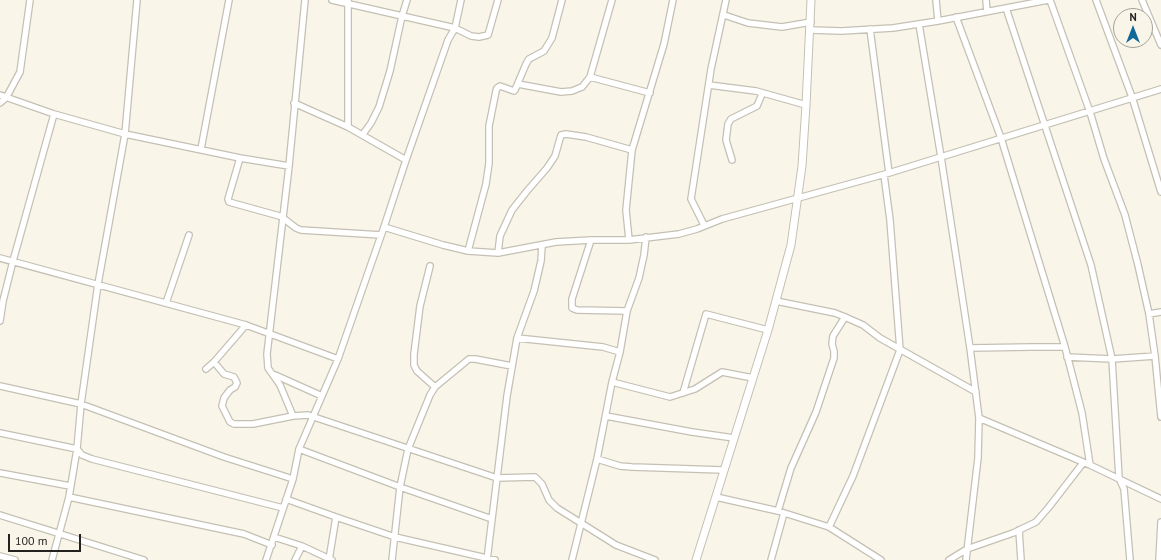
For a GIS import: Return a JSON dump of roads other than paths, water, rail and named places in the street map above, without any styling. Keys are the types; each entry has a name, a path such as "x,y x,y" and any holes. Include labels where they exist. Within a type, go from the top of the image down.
{"street":[{"path":"0,103 6,98 20,72 30,0"},
{"path":"52,560 69,497 77,449 81,404 98,284 125,134 137,0"},
{"path":"201,149 229,0"},
{"path":"293,416 280,385 268,365 269,333 289,166 304,0"},
{"path":"332,0 348,2 454,28 471,36 479,37 488,35 498,0"},
{"path":"363,134 371,123 379,107 390,72 407,0"},
{"path":"266,560 293,479 299,449 338,359 448,40 454,28 462,0"},
{"path":"468,250 486,184 489,163 489,126 497,88 500,86 514,91 529,59 544,51 552,38 562,0"},
{"path":"518,84 561,92 582,87 590,77 612,0"},
{"path":"629,240 626,210 632,150 664,44 673,0"},
{"path":"704,225 691,199 709,84 726,0"},
{"path":"696,560 723,470 754,378 791,245 798,199 806,105 811,30 811,0"},
{"path":"936,0 938,21"},
{"path":"986,0 987,11"},
{"path":"811,30 841,31 893,28 1006,8 1033,1 1049,0 1090,112 1104,159 1125,214 1149,314 1161,417"},
{"path":"1096,0 1132,97 1161,192"},
{"path":"1142,0 1161,45"},
{"path":"348,2 348,127"},
{"path":"1006,8 1091,265 1112,359 1119,478 1124,494 1130,560"},
{"path":"724,15 748,23 782,27 811,22"},
{"path":"956,17 1001,138 1065,347 1082,413 1090,465"},
{"path":"919,24 941,157 979,418 978,458 966,560"},
{"path":"829,526 853,476 900,350 887,174 870,29"},
{"path":"590,77 650,93"},
{"path":"709,84 762,94 806,105"},
{"path":"384,227 443,245 468,250 498,253 542,246 556,242 629,240 679,234 697,229 722,219 887,174 1161,89"},
{"path":"732,160 726,140 728,124 731,119 757,106 762,94"},
{"path":"0,95 54,114 125,134 240,158 289,166"},
{"path":"294,103 363,134 406,160"},
{"path":"0,321 3,301 13,261 54,114"},
{"path":"498,253 500,236 512,210 547,168 555,156 561,135 566,134 586,137 632,150"},
{"path":"240,158 228,200 230,203 283,218 301,230 381,235"},
{"path":"166,303 189,235"},
{"path":"572,560 597,459 612,382 620,352 627,311 639,278 646,237"},
{"path":"590,240 572,299 572,308 577,310 627,311"},
{"path":"487,559 512,366 517,338 534,291 541,261 542,246"},
{"path":"0,258 246,325 338,359"},
{"path":"430,266 420,306 414,365 416,371 435,387"},
{"path":"776,301 835,313 863,325 880,338 900,350 976,392"},
{"path":"1149,314 1161,312"},
{"path":"683,393 706,314 768,330"},
{"path":"778,511 791,468 816,412 834,358 832,344 833,336 845,317"},
{"path":"206,369 214,362 246,325"},
{"path":"517,338 603,347 620,352"},
{"path":"970,348 1065,347"},
{"path":"1067,357 1112,359 1155,356"},
{"path":"392,560 400,487 408,449 424,406 435,387 469,359 512,366"},
{"path":"214,362 224,374 234,377 237,383 224,398 222,406 230,422 234,424 253,424 293,416 308,415 497,478 535,477 542,484 549,500 557,508 616,545 655,560"},
{"path":"612,382 670,397 695,390 722,372 754,378"},
{"path":"274,375 322,396"},
{"path":"0,386 81,404 224,457 293,479"},
{"path":"606,416 692,432 734,438"},
{"path":"979,418 1090,465 1161,499"},
{"path":"0,433 77,449 82,454 92,459 283,508"},
{"path":"299,449 400,487 492,519"},
{"path":"597,459 620,466 723,470"},
{"path":"949,560 967,549 1019,530 1036,522 1083,463"},
{"path":"0,473 70,486"},
{"path":"69,497 244,534 272,545"},
{"path":"716,497 778,511 829,526 881,560"},
{"path":"286,499 395,537 495,560"},
{"path":"771,560 784,513"},
{"path":"0,515 144,560"},
{"path":"274,537 302,546 330,560 336,517"},
{"path":"1159,560 1161,522"},
{"path":"1019,530 1021,560"},
{"path":"295,560 302,546"},
{"path":"0,556 15,560"}]}
